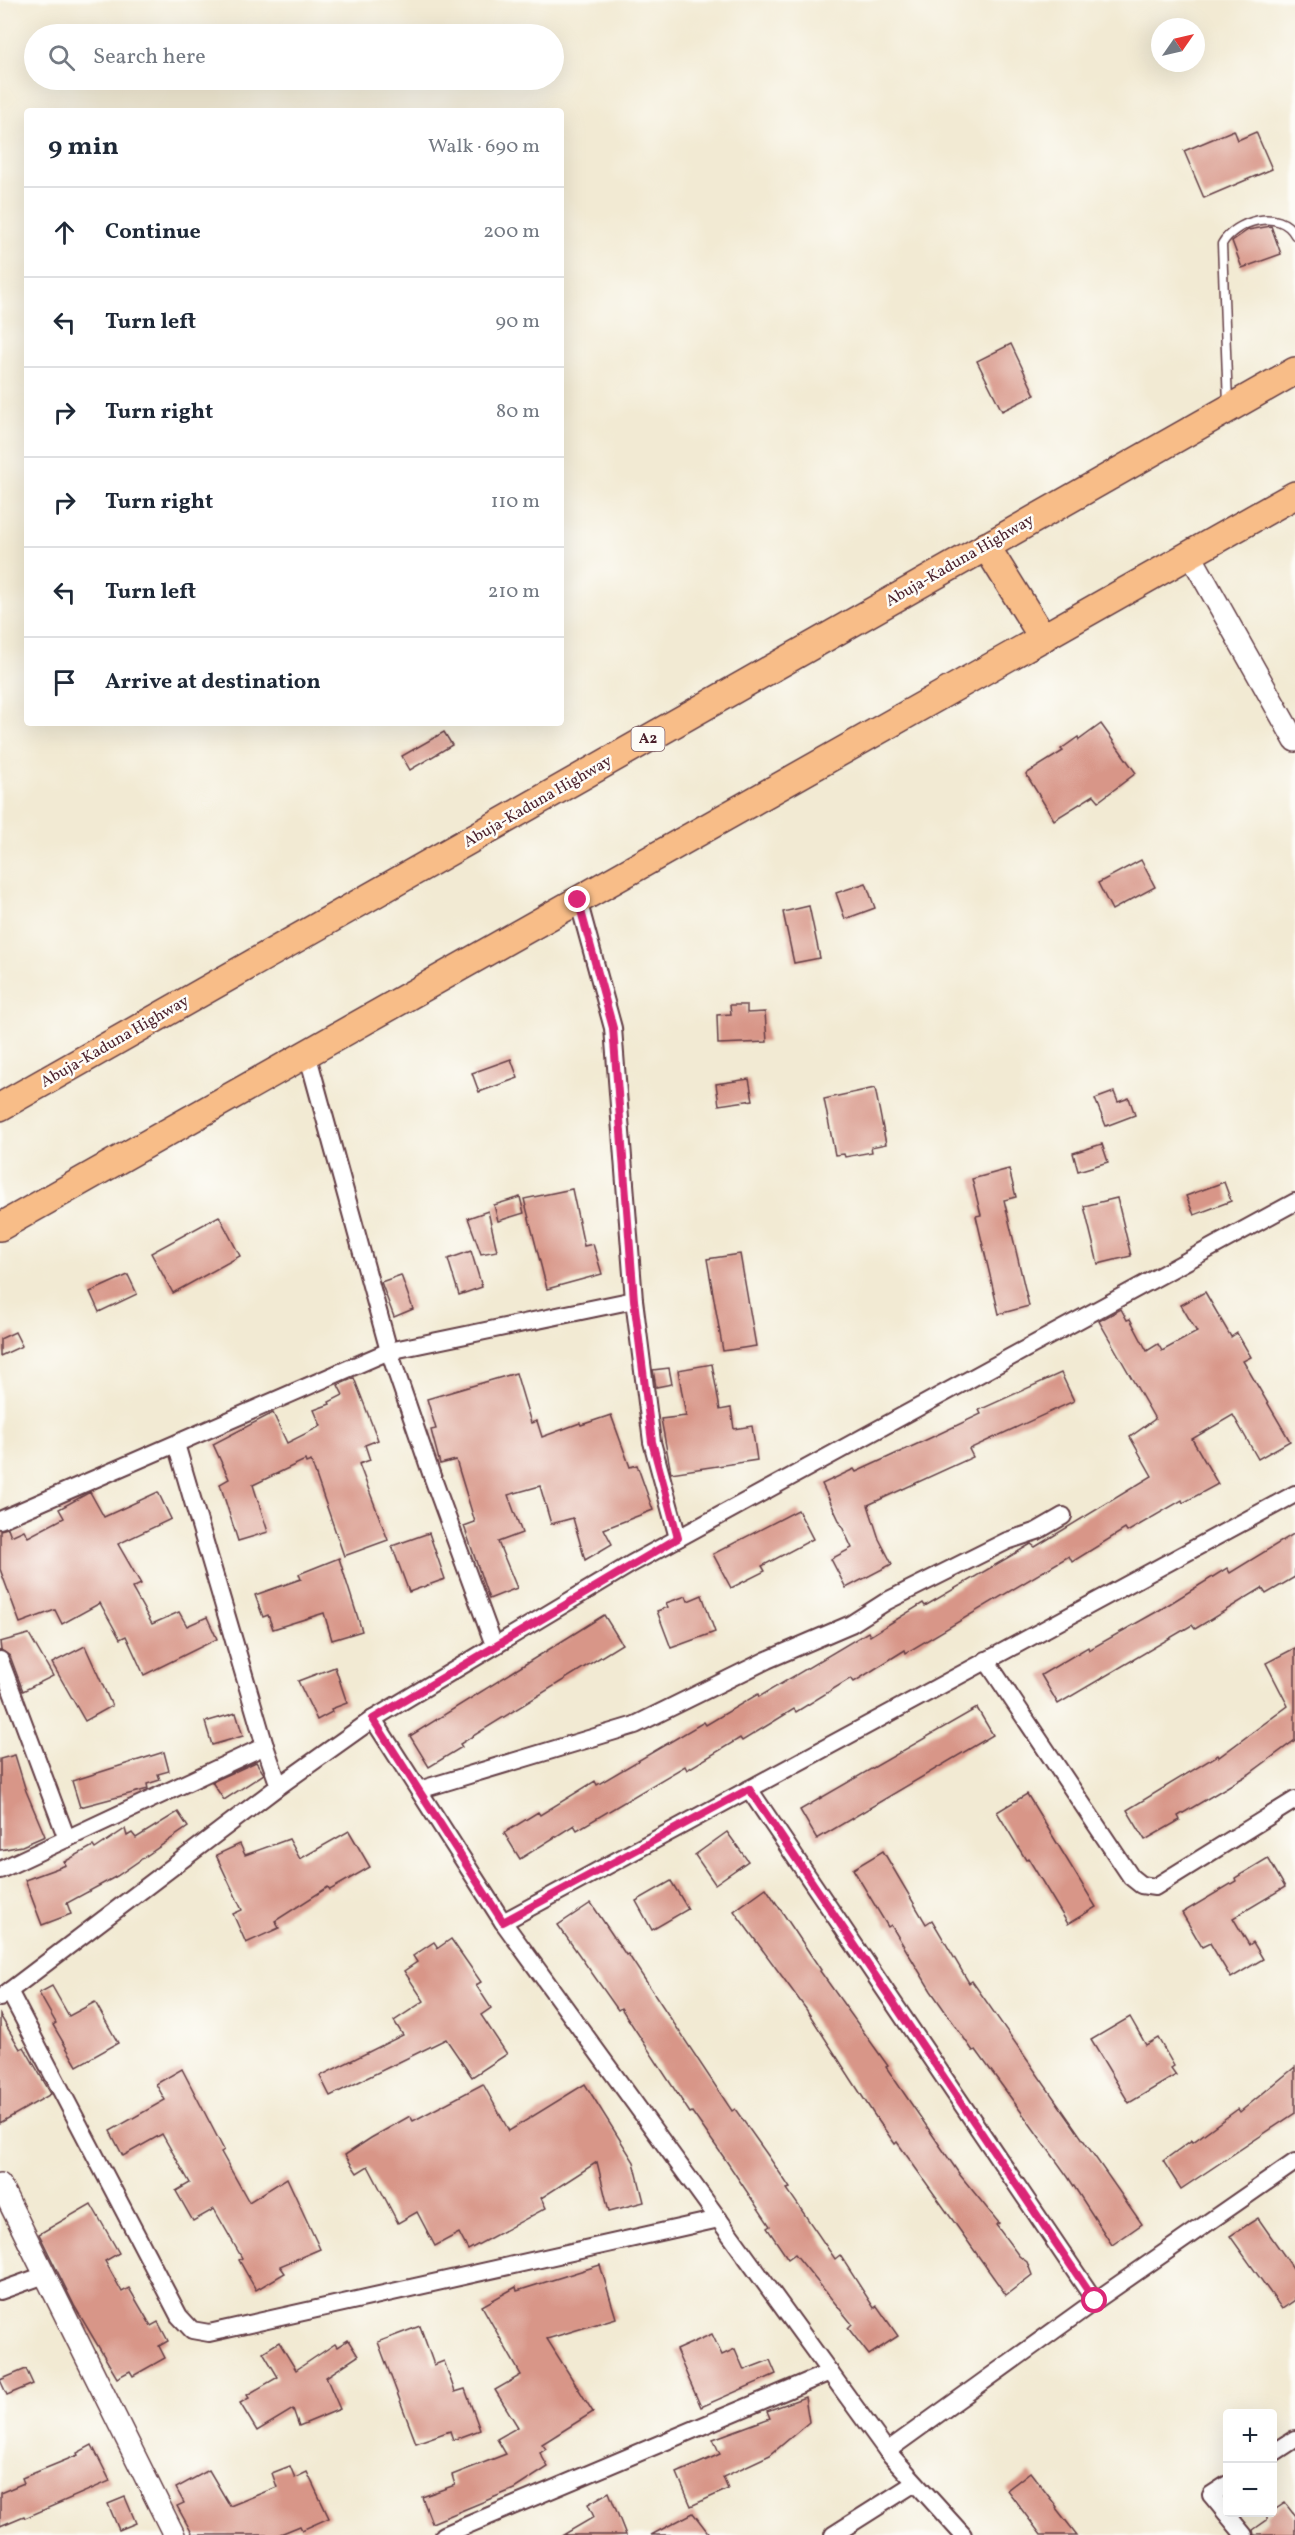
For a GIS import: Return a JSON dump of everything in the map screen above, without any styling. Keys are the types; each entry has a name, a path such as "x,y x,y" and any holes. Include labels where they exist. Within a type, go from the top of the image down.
{"highway":[{"name":"Abuja-Kaduna Highway","path":"0,1107 1295,371"},
{"path":"0,1227 1295,495"},
{"path":"986,546 1043,638"}],"street":[{"path":"1190,554 1295,741"},
{"path":"578,900 613,1028 634,1300 652,1442 678,1538"},
{"path":"308,1053 389,1351 494,1645"},
{"path":"718,2219 210,2333 192,2330 179,2316 4,1995 279,1786 373,1719 494,1645 678,1538 1295,1202"},
{"path":"0,1520 389,1351 634,1300"},
{"path":"176,1444 264,1746 279,1786"},
{"path":"503,1922 1295,1494"},
{"path":"419,1790 635,1725 767,1660 851,1624 887,1601 1007,1541 1037,1531 1063,1516"},
{"path":"0,1660 67,1839"},
{"path":"986,1660 1131,1877 1141,1885 1155,1887 1295,1800"},
{"path":"373,1719 503,1922 887,2451 963,2535"},
{"path":"0,1870 264,1746"},
{"path":"749,1789 1095,2301"},
{"path":"887,2451 1095,2301 1295,2162"},
{"path":"0,2184 174,2535"},
{"path":"0,2291 45,2275"},
{"path":"444,2535 830,2372"},
{"path":"1277,2451 1295,2439"},
{"path":"833,2535 915,2483"},
{"path":"1223,2487 1211,2495 1223,2510"},
{"path":"1229,2517 1244,2535"}],"lane":[{"path":"1229,409 1222,244 1234,229 1271,219 1285,223 1295,235"}],"building":[{"path":"1234,130 1238,140 1256,132 1272,169 1204,198 1184,151"},
{"path":"1271,226 1281,254 1242,268 1232,241 1248,230"},
{"path":"1011,344 1035,395 1002,411 977,361"},
{"path":"1101,724 1136,773 1099,801 1094,795 1054,820 1026,774 1063,751 1061,749 1078,737 1079,740"},
{"path":"444,732 452,745 410,770 402,756"},
{"path":"1141,860 1155,887 1112,910 1098,883"},
{"path":"866,883 875,908 845,919 836,893"},
{"path":"809,906 820,958 794,963 783,912"},
{"path":"730,1005 747,1005 747,1013 765,1012 767,1042 718,1044 717,1015 731,1014"},
{"path":"511,1059 518,1078 479,1092 472,1073"},
{"path":"749,1079 753,1100 719,1105 716,1084"},
{"path":"875,1088 886,1144 871,1147 872,1152 845,1157 844,1154 835,1155 824,1099"},
{"path":"1114,1092 1118,1102 1129,1098 1135,1115 1106,1126 1095,1099"},
{"path":"1102,1144 1108,1162 1078,1171 1073,1153"},
{"path":"1009,1169 1016,1197 1004,1200 1029,1306 999,1314 976,1216 981,1215 972,1179"},
{"path":"1224,1182 1231,1201 1194,1215 1186,1196"},
{"path":"572,1189 584,1246 593,1244 602,1274 547,1289 524,1199"},
{"path":"520,1197 524,1213 498,1221 494,1205"},
{"path":"1117,1198 1131,1256 1098,1264 1084,1206"},
{"path":"488,1211 497,1251 481,1254 468,1218"},
{"path":"219,1216 240,1256 173,1293 151,1253"},
{"path":"471,1251 482,1287 459,1295 448,1259"},
{"path":"740,1254 756,1346 723,1351 707,1259"},
{"path":"128,1275 137,1294 99,1312 90,1292"},
{"path":"401,1275 413,1309 394,1317 381,1282"},
{"path":"1205,1292 1231,1337 1237,1333 1251,1357 1243,1361 1290,1441 1258,1459 1233,1415 1192,1439 1218,1484 1183,1503 1182,1500 1127,1532 1125,1529 1072,1562 1069,1556 906,1653 905,1650 854,1682 851,1678 796,1712 794,1709 742,1741 740,1738 687,1770 685,1766 577,1830 574,1825 520,1859 504,1833 538,1812 540,1815 595,1781 597,1785 704,1722 706,1725 758,1694 759,1697 868,1632 870,1636 923,1603 925,1606 1031,1544 1035,1547 1152,1476 1130,1437 1155,1419 1099,1321 1121,1309 1127,1320 1130,1319 1147,1351 1158,1344 1162,1351 1197,1332 1181,1305"},
{"path":"15,1332 22,1346 0,1356 0,1339"},
{"path":"712,1364 720,1410 731,1408 734,1429 752,1426 757,1460 671,1473 661,1419 686,1416 678,1370"},
{"path":"669,1368 672,1384 656,1387 653,1370"},
{"path":"516,1373 531,1423 537,1421 542,1437 611,1415 630,1467 637,1465 653,1510 604,1529 612,1544 585,1560 573,1518 551,1524 540,1486 508,1495 522,1533 498,1542 517,1588 489,1599 464,1526 475,1522 456,1460 440,1464 431,1430 436,1429 427,1399"},
{"path":"1061,1373 1074,1401 969,1449 973,1457 868,1505 879,1539 892,1564 846,1588 831,1559 852,1548 822,1484 854,1469 856,1472 926,1440 981,1414 979,1410"},
{"path":"354,1378 378,1440 365,1445 370,1460 359,1464 388,1540 344,1556 311,1461 306,1463 305,1460 253,1485 268,1532 238,1541 220,1484 229,1479 213,1444 273,1413 287,1443 321,1426 314,1410 330,1404 329,1402 343,1395 338,1385"},
{"path":"90,1492 104,1517 158,1492 171,1519 118,1544 141,1584 132,1588 152,1624 179,1612 187,1626 207,1617 217,1639 144,1675 126,1636 120,1639 100,1603 62,1624 55,1610 20,1623 0,1569 0,1530 8,1528 11,1536 24,1530 28,1537 64,1518 59,1509"},
{"path":"798,1510 813,1539 762,1566 765,1571 731,1588 713,1554"},
{"path":"429,1533 445,1579 409,1592 392,1546"},
{"path":"1295,1533 1295,1577 1266,1594 1262,1588 1195,1629 1192,1625 1058,1704 1041,1675 1088,1647 1089,1650 1158,1611 1227,1568 1230,1573"},
{"path":"339,1558 362,1631 332,1640 324,1613 273,1629 268,1615 263,1617 255,1595 301,1579 299,1574"},
{"path":"702,1595 715,1632 671,1648 657,1611 668,1607 666,1603 686,1596 688,1601"},
{"path":"604,1615 622,1644 460,1744 462,1747 429,1767 410,1736"},
{"path":"29,1634 53,1676 23,1691 10,1656 1,1650 0,1642"},
{"path":"85,1646 112,1706 85,1721 52,1663"},
{"path":"1295,1648 1295,1740 1249,1774 1178,1816 1180,1820 1145,1840 1127,1810 1218,1755 1219,1757 1288,1706 1266,1663"},
{"path":"335,1667 347,1703 331,1709 332,1712 317,1720 298,1681"},
{"path":"977,1708 993,1735 817,1839 800,1810"},
{"path":"236,1713 243,1736 212,1745 205,1722"},
{"path":"164,1752 169,1771 158,1774 160,1780 147,1784 148,1789 80,1807 72,1781"},
{"path":"15,1755 26,1791 45,1836 22,1846 0,1850 0,1759"},
{"path":"256,1762 264,1774 224,1800 212,1782"},
{"path":"1027,1794 1096,1907 1068,1924 997,1812"},
{"path":"178,1812 188,1827 117,1876 67,1903 71,1914 42,1925 25,1880 66,1865 64,1862 93,1846 95,1849 125,1829 127,1836 132,1833 136,1838"},
{"path":"349,1831 370,1867 330,1890 328,1887 275,1921 279,1928 246,1943 233,1914 242,1910 216,1855 240,1844 245,1855 289,1839 300,1859"},
{"path":"727,1832 748,1861 715,1884 695,1855"},
{"path":"883,1851 926,1924 932,1920 969,1983 972,1981 1142,2224 1112,2245 1068,2177 931,1991 891,1925 888,1927 853,1869"},
{"path":"1268,1858 1285,1887 1233,1918 1249,1945 1253,1942 1263,1959 1231,1978 1210,1943 1202,1947 1182,1913 1236,1881 1235,1878"},
{"path":"671,1881 688,1909 652,1930 636,1901"},
{"path":"766,1888 960,2175 999,2223 996,2225 1019,2256 1027,2262 1032,2275 1006,2295 897,2142 895,2144 873,2113 806,2009 734,1911"},
{"path":"591,1903 626,1955 628,1954 732,2111 735,2109 769,2157 790,2188 787,2189 835,2259 840,2255 874,2308 877,2306 898,2336 869,2355 848,2328 852,2324 795,2254 788,2259 767,2228 770,2226 725,2159 692,2112 690,2113 621,2008 618,2010 558,1925"},
{"path":"451,1939 481,1982 476,1985 491,2008 481,2015 507,2054 472,2077 446,2039 330,2096 320,2076 403,2035 394,2021 424,2001 404,1971 417,1962 413,1956 434,1942 438,1948"},
{"path":"52,1986 69,2016 95,2002 118,2043 77,2066 53,2025 56,2023 39,1993"},
{"path":"0,2015 20,2049 24,2047 51,2094 0,2123"},
{"path":"1130,2017 1146,2045 1158,2038 1174,2066 1171,2068 1176,2075 1129,2103 1091,2040"},
{"path":"1295,2067 1295,2113 1181,2189 1163,2161 1238,2109 1240,2112"},
{"path":"182,2069 224,2150 221,2152 249,2202 287,2178 320,2249 280,2266 285,2273 256,2290 239,2260 242,2258 214,2209 193,2221 176,2191 190,2183 162,2134 123,2156 110,2131 165,2100 156,2084"},
{"path":"483,2084 509,2131 585,2084 634,2162 644,2202 609,2211 597,2162 541,2198 546,2208 468,2250 459,2233 435,2246 417,2212 398,2223 368,2166 357,2173 345,2155 410,2116 413,2121"},
{"path":"91,2204 119,2253 105,2261 122,2292 129,2288 151,2326 158,2322 168,2341 159,2346 165,2358 133,2376 130,2371 117,2378 75,2307 39,2234"},
{"path":"1258,2218 1295,2271 1295,2300 1282,2309 1230,2236"},
{"path":"600,2265 616,2318 547,2339 593,2412 542,2444 546,2449 540,2453 548,2467 514,2489 432,2523 422,2497 455,2485 452,2475 506,2454 497,2439 518,2427 495,2390 521,2375 482,2306 516,2287 517,2291"},
{"path":"420,2326 434,2365 444,2361 455,2392 465,2389 480,2430 453,2440 450,2431 416,2443 378,2342"},
{"path":"712,2334 722,2355 735,2349 744,2370 770,2360 776,2374 701,2407 676,2350"},
{"path":"348,2340 358,2356 326,2377 340,2409 299,2426 293,2409 257,2431 240,2403 249,2398 247,2395 278,2377 263,2352 279,2342 296,2370 335,2344 337,2347"},
{"path":"26,2369 33,2384 7,2395 0,2380"},
{"path":"805,2397 809,2422 770,2455 723,2477 728,2489 691,2506 677,2473 720,2454 713,2439 770,2418 767,2411"},
{"path":"92,2445 110,2481 25,2518 24,2516 0,2526 0,2493 24,2483 22,2478 78,2455 77,2453"},
{"path":"290,2466 295,2478 307,2472 329,2518 302,2530 300,2526 278,2535 193,2535 177,2506 184,2503 176,2488 209,2470 230,2506 277,2487 272,2473"},
{"path":"1030,2472 1077,2535 1041,2535 1007,2490"},
{"path":"609,2492 626,2535 563,2535 594,2517 588,2504"},
{"path":"125,2497 136,2523 119,2530 108,2504"},
{"path":"1285,2503 1295,2516 1295,2535 1254,2535 1253,2530 1267,2520 1267,2517 1277,2517 1277,2508"},
{"path":"693,2513 710,2535 651,2535"}],"route":[{"path":"578,900 613,1028 634,1300 652,1442 678,1538 494,1645 373,1719 503,1922 749,1789 1095,2301"}]}
